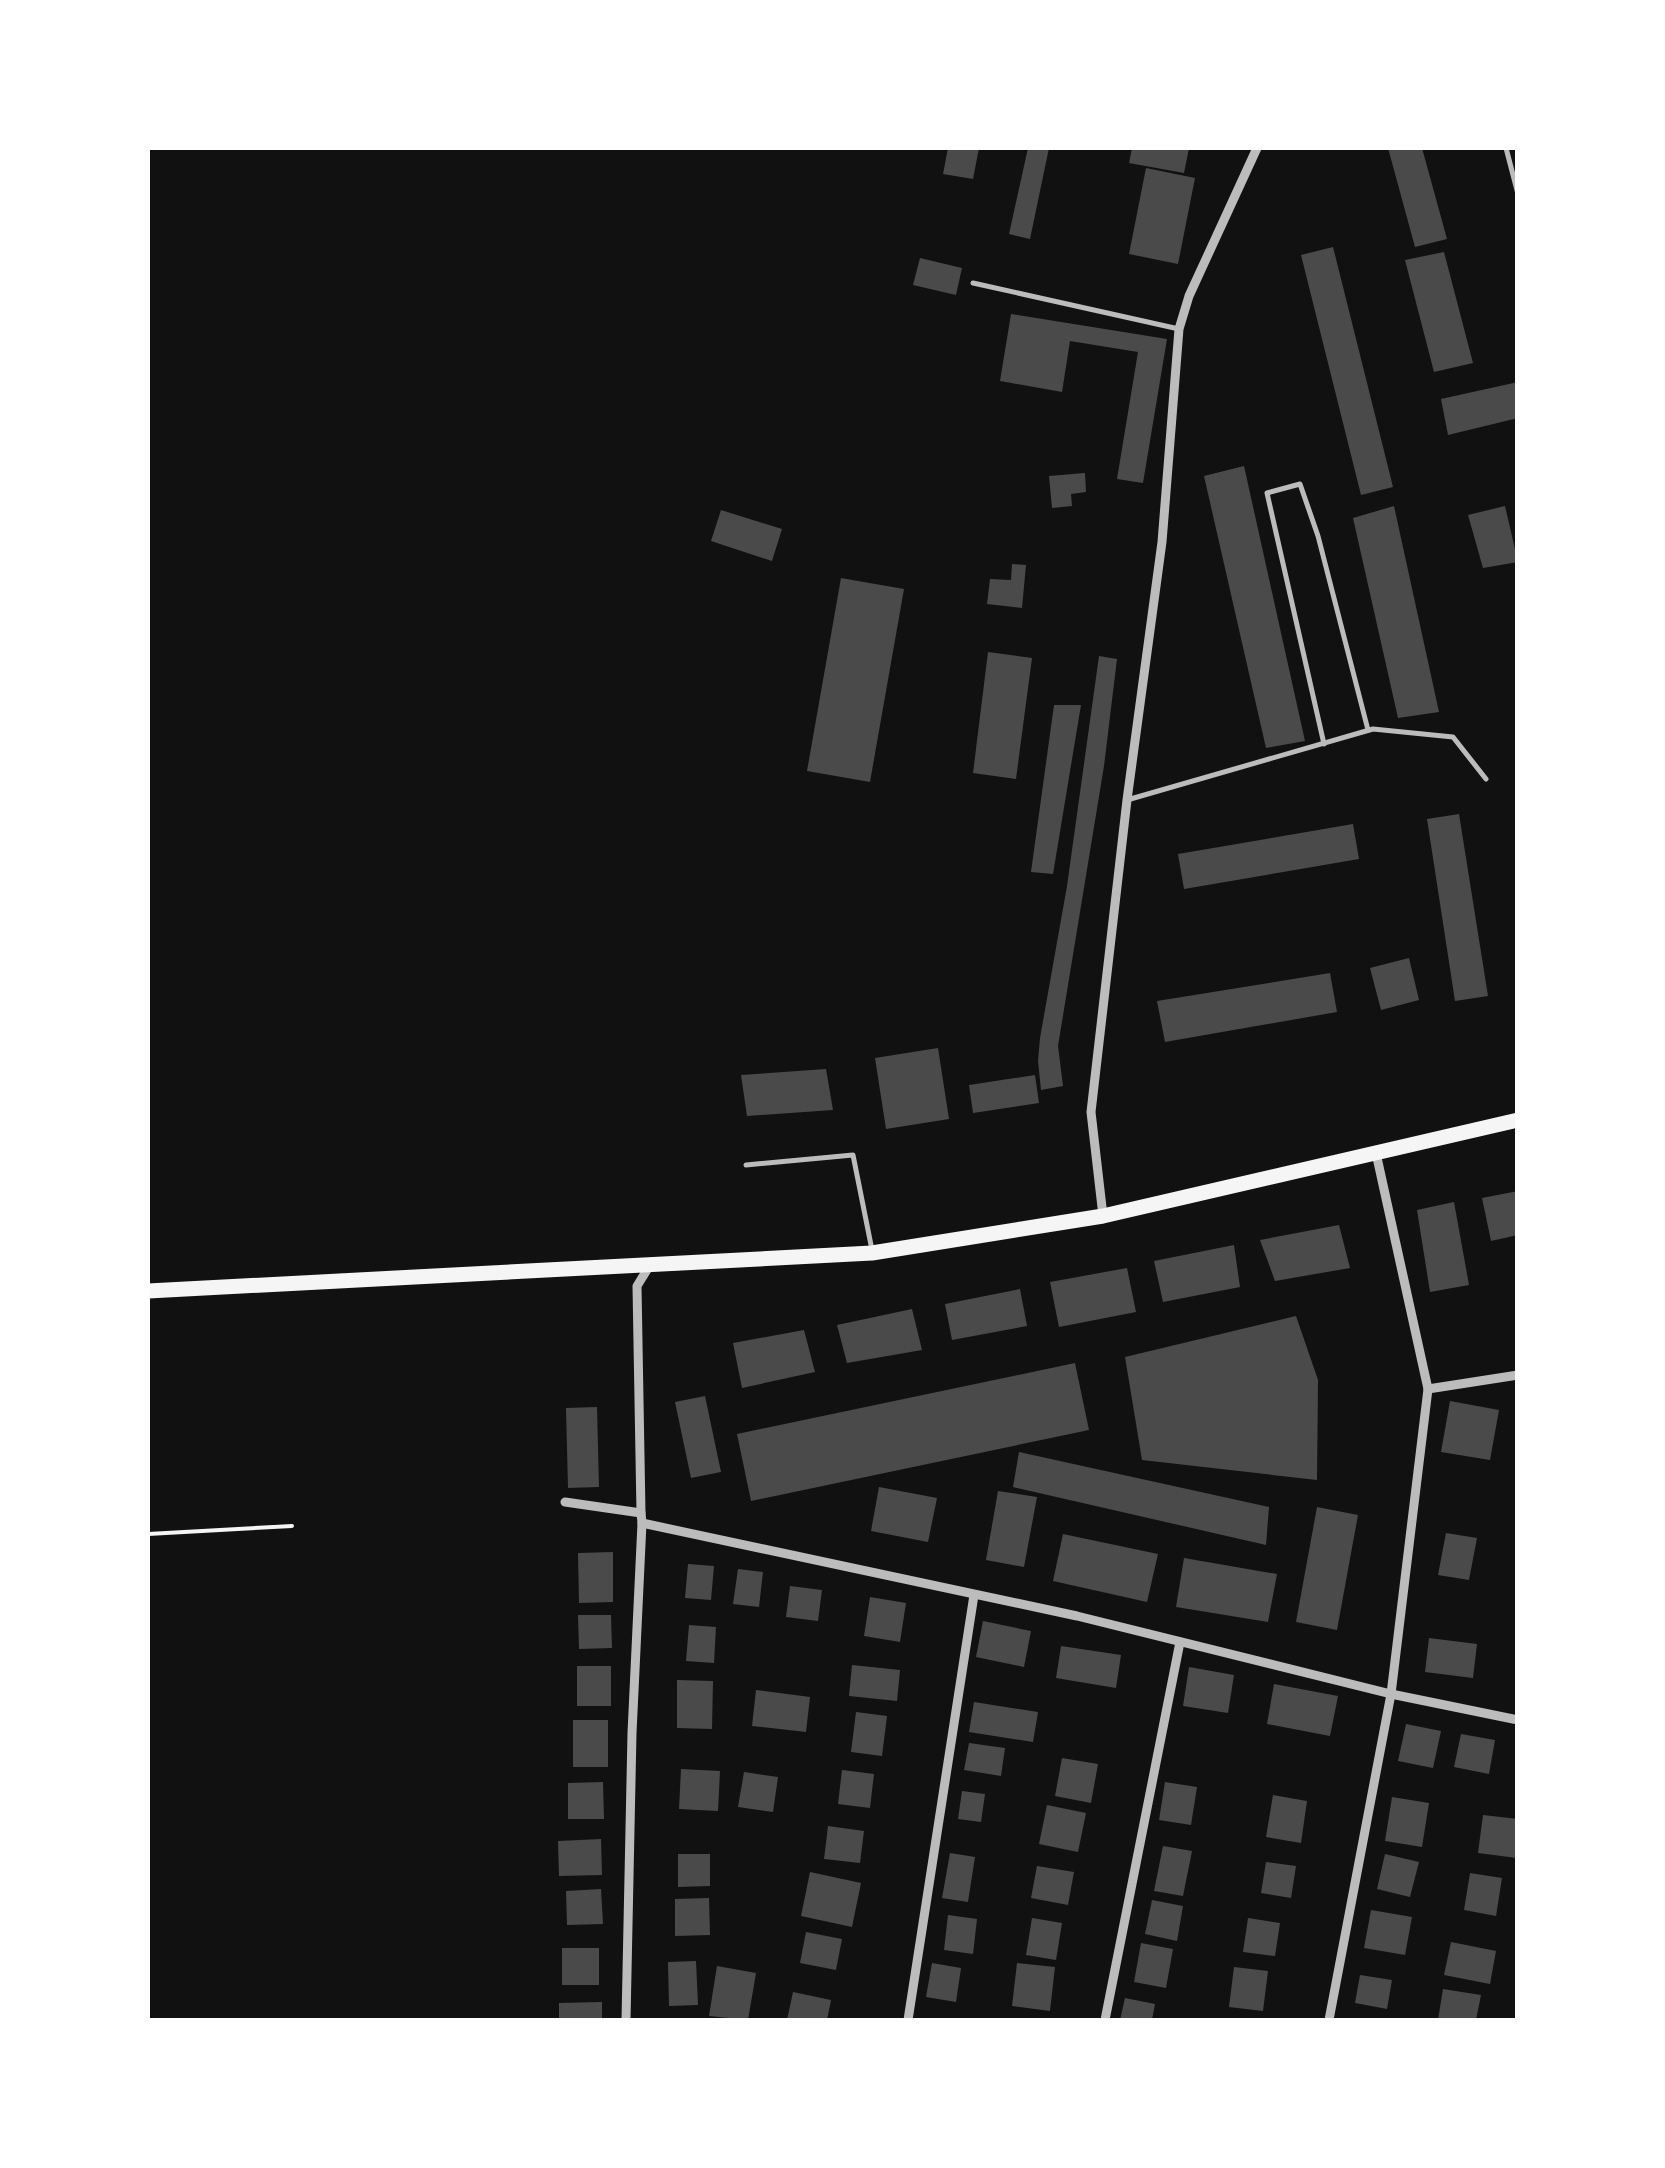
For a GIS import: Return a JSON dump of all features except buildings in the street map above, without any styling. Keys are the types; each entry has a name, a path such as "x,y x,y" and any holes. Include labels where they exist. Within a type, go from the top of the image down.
{"highway":[{"path":"148,1291 872,1254 1102,1216 1518,1120"}],"street":[{"path":"1102,1216 1091,1112 1162,542 1179,329 1189,296 1257,148"},
{"path":"1329,2020 1391,1694 1428,1389 1376,1153"},
{"path":"626,2020 632,1732 642,1518 637,1286 650,1265"},
{"path":"1428,1389 1518,1375"},
{"path":"565,1502 1518,1720"},
{"path":"908,2020 974,1595"},
{"path":"1106,2020 1180,1642"}],"lane":[{"path":"1506,148 1518,194"},
{"path":"974,283 1179,329"},
{"path":"1324,744 1267,494 1300,484 1318,536 1368,730"},
{"path":"1128,800 1368,730 1454,737 1486,779"},
{"path":"746,1165 852,1155 872,1254"}],"path":[{"path":"148,1534 292,1526"}]}
